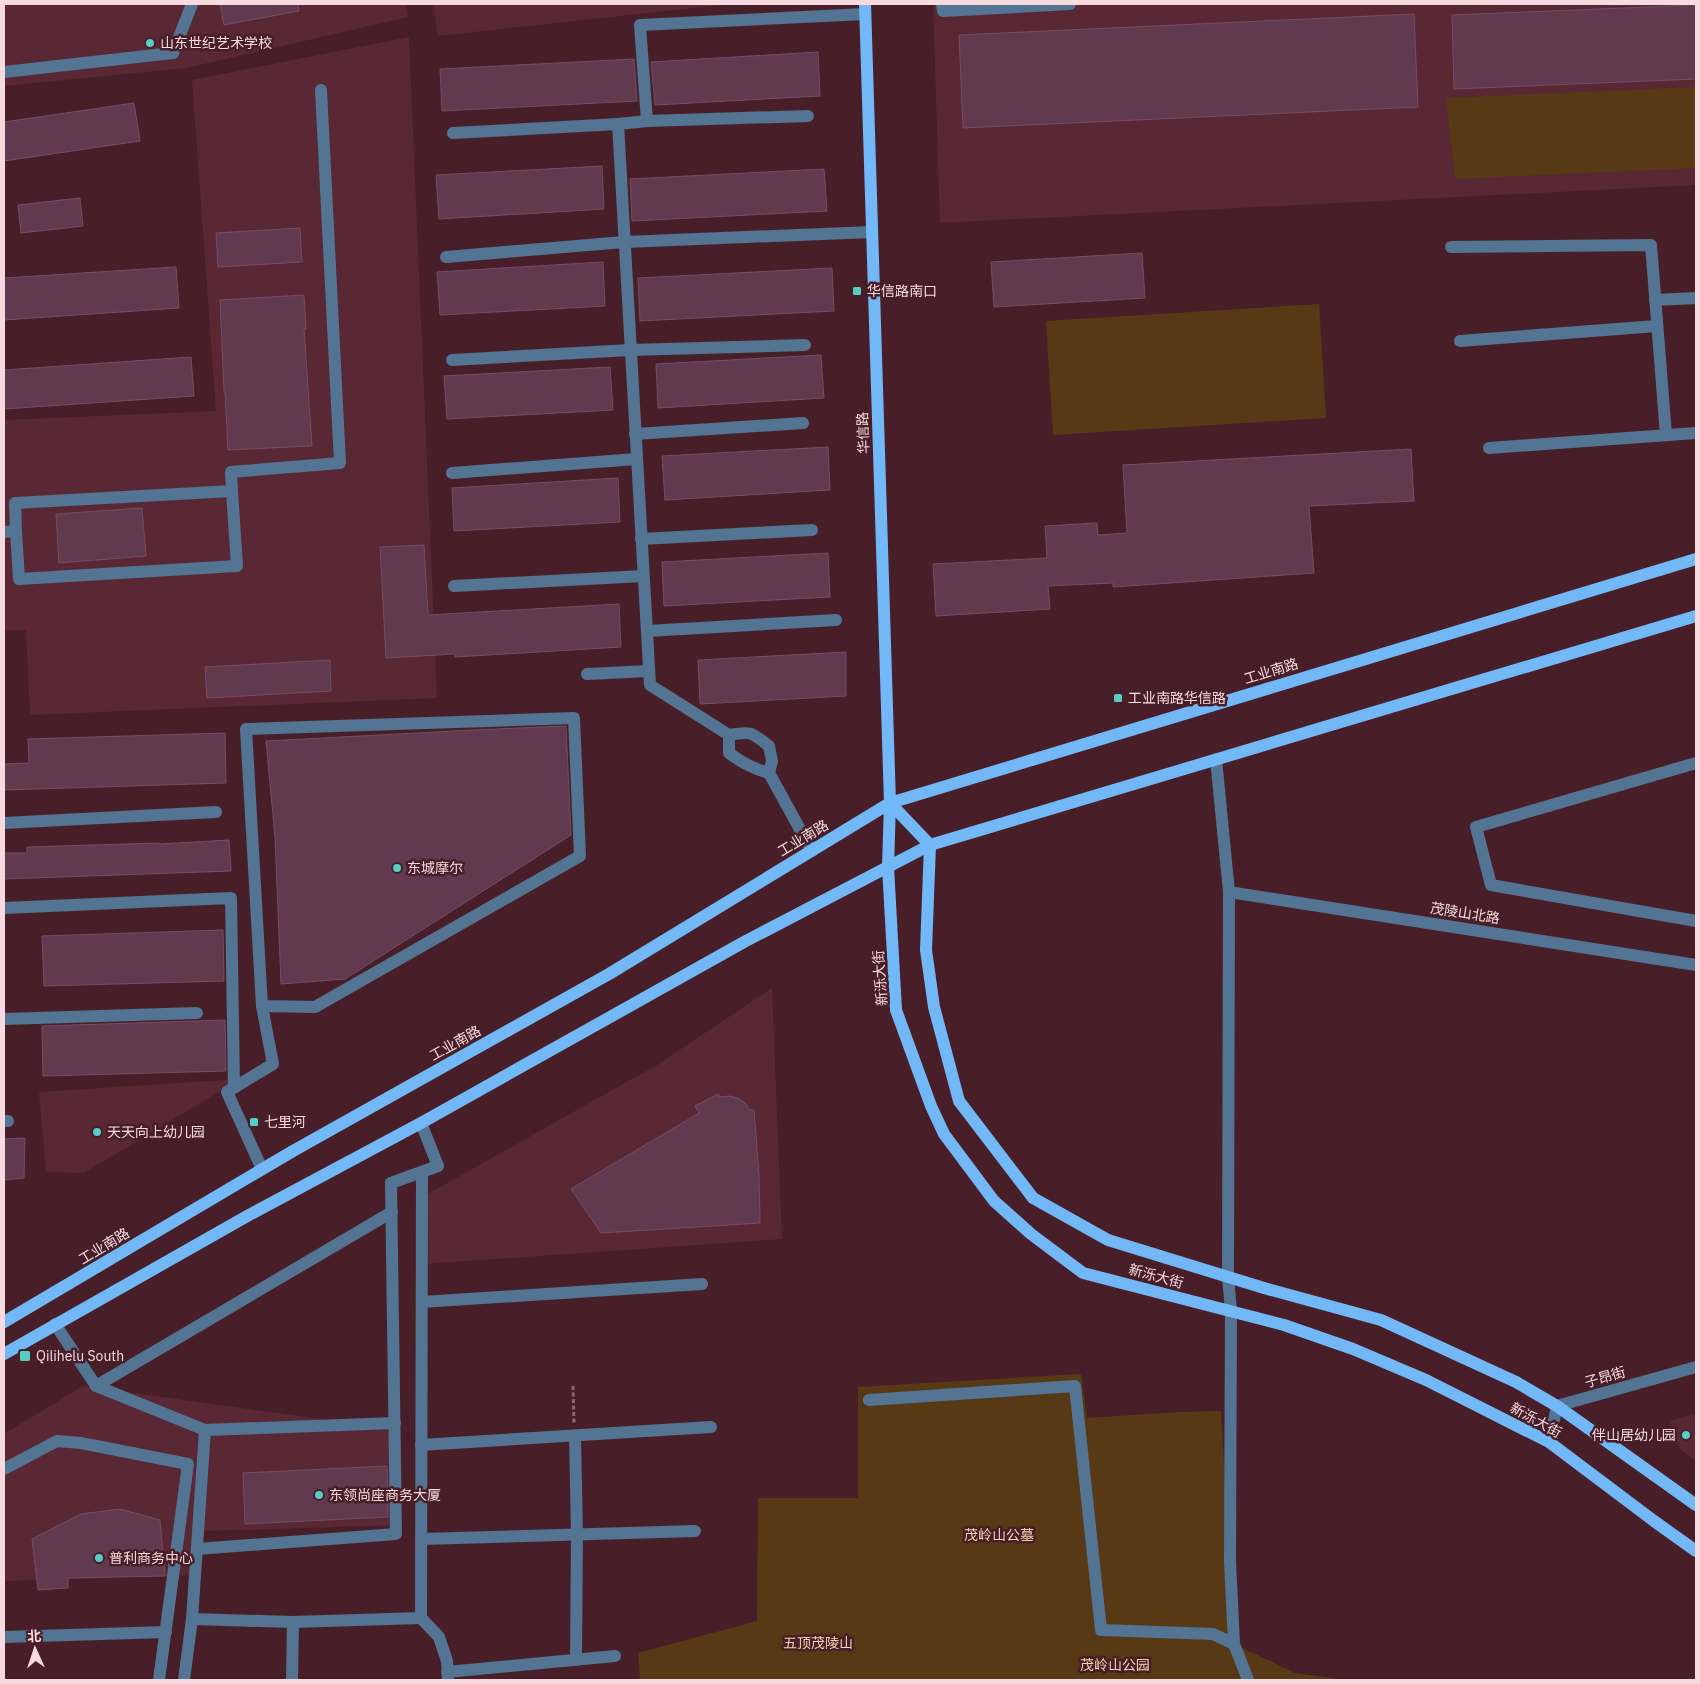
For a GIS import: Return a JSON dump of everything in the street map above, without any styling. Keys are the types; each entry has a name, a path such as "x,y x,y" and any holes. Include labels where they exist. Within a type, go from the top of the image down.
{"main road":[{"name":"华信路","path":"865,9 890,803"},
{"name":"工业南路","path":"4,1322 262,1170 609,974 890,803 1696,559"},
{"path":"4,1354 249,1214 421,1123 744,942 930,845 1696,616"},
{"path":"890,803 930,845"},
{"name":"新泺大街","path":"890,803 888,868 896,1010 931,1106 944,1134 994,1201 1031,1234 1083,1272 1284,1325 1352,1349 1426,1380 1549,1442 1696,1551"},
{"name":"新泺大街","path":"930,845 926,950 934,1007 959,1101 1033,1198 1108,1240 1228,1277 1381,1320 1516,1382 1557,1406 1696,1505"}],"street":[{"path":"4,72 173,53 192,4"},
{"path":"942,4 942,11 1070,4"},
{"path":"647,121 640,25 865,9"},
{"path":"232,491 15,503 10,532 18,579 237,566 231,472 340,464 321,90"},
{"path":"453,133 647,121 808,116"},
{"path":"618,124 650,685 729,735 747,732 769,746 772,761 769,773 812,851"},
{"path":"446,257 624,242 872,232"},
{"path":"1451,247 1651,245 1666,435"},
{"path":"1655,300 1696,298"},
{"path":"1460,341 1657,326"},
{"path":"452,360 630,350 805,345"},
{"path":"635,434 803,423"},
{"path":"1489,448 1696,433"},
{"path":"452,473 636,459"},
{"path":"641,539 812,530"},
{"path":"454,586 643,576"},
{"path":"647,631 836,620"},
{"path":"587,674 649,671"},
{"path":"262,1006 315,1007 580,856 574,718 246,729 262,1006 273,1064 227,1092 262,1170"},
{"path":"729,735 729,753 742,763 769,773"},
{"path":"1216,759 1229,892 1228,1277 1231,1311 1230,1561 1234,1644 1248,1680"},
{"path":"1696,764 1476,827 1491,885 1696,921"},
{"path":"4,823 216,812"},
{"name":"茂陵山北路","path":"1229,892 1696,965"},
{"path":"4,908 230,898 234,1088"},
{"path":"4,1018 197,1013"},
{"path":"197,1550 396,1534 391,1183 438,1166 421,1123"},
{"path":"422,1172 420,1618 439,1637 446,1662 447,1676 615,1656"},
{"path":"96,1386 392,1212"},
{"path":"422,1302 702,1284"},
{"path":"55,1324 96,1386 204,1430 395,1423"},
{"name":"子昂街","path":"1557,1406 1696,1367"},
{"path":"869,1400 1075,1386 1101,1630 1213,1634 1234,1644"},
{"path":"1549,1442 1557,1406"},
{"path":"421,1445 711,1427"},
{"path":"184,1680 192,1619 204,1430"},
{"path":"575,1436 577,1534 576,1660"},
{"path":"4,1469 57,1441 81,1443 188,1464 159,1680"},
{"path":"421,1539 695,1531"},
{"path":"192,1619 293,1622 420,1618"},
{"path":"292,1680 293,1622"},
{"path":"4,1637 166,1632"}],"path":[{"path":"573,1386 575,1436"}],"shaded area":[{"name":"山东世纪艺术学校","path":"4,4 406,4 408,17 186,68 4,86"},
{"path":"433,4 730,4 438,36"},
{"path":"933,4 1696,4 1696,185 940,223"},
{"path":"409,37 437,698 30,715 26,630 4,631 4,420 216,411 192,80"},
{"path":"772,988 782,1239 424,1264 426,1195 657,1065"},
{"name":"天天向上幼儿园","path":"240,1079 84,1173 46,1172 39,1092"},
{"path":"83,1386 393,1429 399,1525 203,1531 198,1575 4,1581 4,1434"},
{"name":"伴山居幼儿园","path":"1696,1413 1696,1461 1680,1449 1670,1421"}],"green space":[{"path":"1696,87 1696,168 1455,179 1446,98"},
{"path":"1319,304 1326,418 1053,435 1046,321"},
{"name":"茂岭山公墓","path":"1081,1374 1087,1418 1221,1411 1234,1644 1295,1673 1346,1680 640,1680 638,1653 757,1621 758,1498 858,1498 858,1387"}],"building":[{"path":"220,4 298,4 299,11 224,25"},
{"path":"1696,5 1696,79 1454,89 1452,15"},
{"path":"1414,14 1418,107 963,128 959,35"},
{"path":"818,52 820,96 655,105 651,62"},
{"path":"634,59 637,101 442,111 440,69"},
{"path":"134,103 140,141 4,161 4,122"},
{"path":"602,166 604,209 439,219 436,175"},
{"path":"824,169 827,211 632,221 630,179"},
{"path":"80,198 83,226 21,233 18,205"},
{"path":"300,228 302,262 218,267 216,233"},
{"path":"1142,253 1145,298 994,307 991,262"},
{"path":"603,262 605,306 440,315 437,272"},
{"path":"176,267 179,308 4,320 4,278"},
{"path":"832,268 834,311 640,321 638,278"},
{"path":"304,295 306,329 304,329 312,446 228,450 220,300"},
{"path":"821,355 824,398 658,408 656,364"},
{"path":"191,357 194,396 4,409 4,370"},
{"path":"610,367 613,410 447,419 444,376"},
{"path":"828,447 830,490 665,500 662,456"},
{"path":"1411,449 1414,501 1309,506 1314,573 1113,587 1113,583 1048,586 1050,609 936,616 933,564 1047,558 1045,526 1097,523 1098,535 1127,533 1123,465"},
{"path":"618,478 620,522 454,531 452,488"},
{"path":"142,508 146,556 59,563 56,514"},
{"path":"424,545 428,615 619,604 621,647 455,657 455,654 386,658 380,547"},
{"path":"828,553 830,597 664,606 662,562"},
{"path":"846,652 846,696 700,704 698,660"},
{"path":"330,660 331,691 207,698 205,667"},
{"name":"东城摩尔","path":"566,726 571,835 345,979 281,984 275,837 266,741"},
{"path":"225,733 226,783 4,790 4,764 29,763 28,739"},
{"path":"229,840 231,871 4,879 4,853 27,853 27,847 159,844"},
{"path":"223,930 224,981 44,986 42,936"},
{"path":"225,1020 226,1071 43,1076 42,1026"},
{"path":"718,1094 720,1097 738,1098 750,1110 754,1110 759,1174 760,1223 601,1233 571,1189 699,1113 695,1106"},
{"path":"25,1138 24,1178 4,1180 4,1139"},
{"name":"东领尚座商务大厦","path":"387,1466 388,1517 245,1524 243,1473"},
{"name":"普利商务中心","path":"120,1509 160,1520 165,1576 68,1578 68,1588 38,1590 32,1539 81,1514"}],"place":[{"name":"山东世纪艺术学校","path":"150,43"},
{"name":"华信路南口","path":"857,291"},
{"name":"工业南路华信路","path":"1118,698"},
{"name":"东城摩尔","path":"397,868"},
{"name":"七里河","path":"254,1122"},
{"name":"天天向上幼儿园","path":"97,1132"},
{"name":"Qilihelu South","path":"25,1356"},
{"name":"伴山居幼儿园","path":"1686,1435"},
{"name":"东领尚座商务大厦","path":"319,1495"},
{"name":"普利商务中心","path":"99,1558"}],"park label":[{"name":"五顶茂陵山","path":"818,1643"},
{"name":"茂岭山公园","path":"1115,1665"}]}
